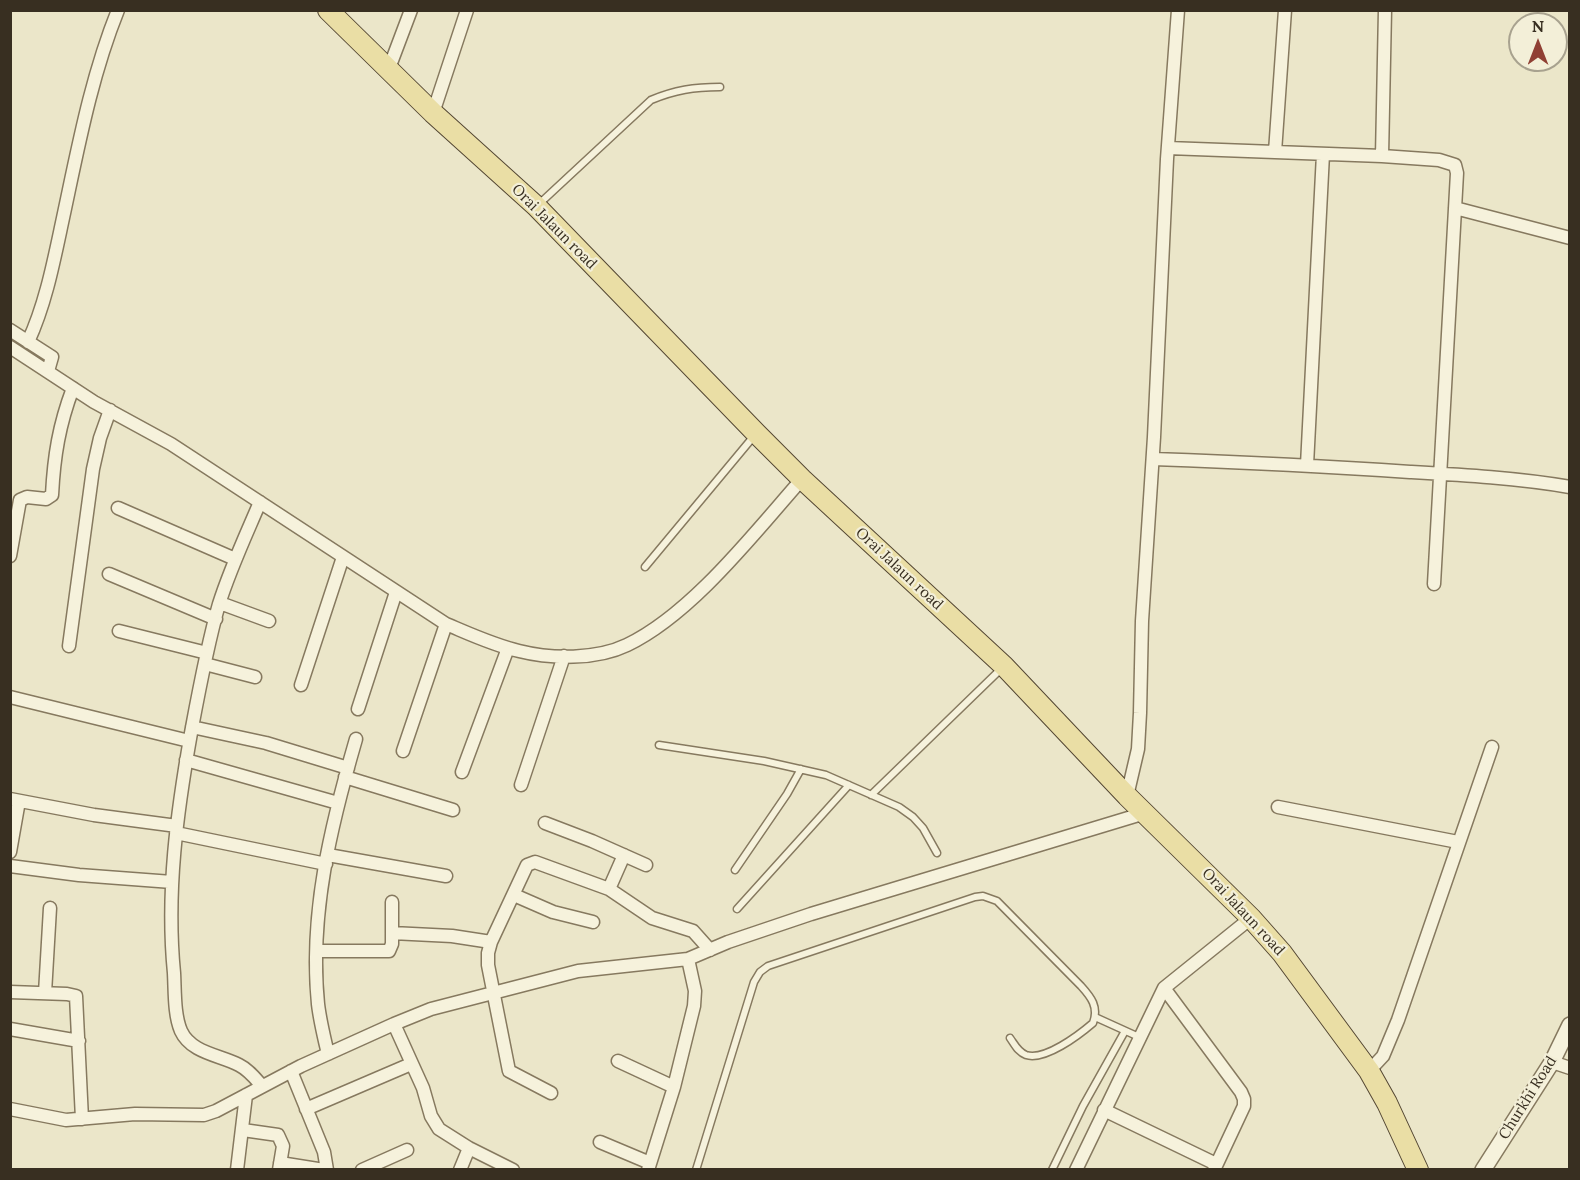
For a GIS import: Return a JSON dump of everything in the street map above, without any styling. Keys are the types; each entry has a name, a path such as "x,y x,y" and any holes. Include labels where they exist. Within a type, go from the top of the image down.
{"main road":[{"name":"Orai Jalaun road","path":"328,10 388,71 536,206 653,329 802,479 1004,666 1127,796 1251,918 1282,953 1369,1071 1388,1103 1418,1170"}],"street":[{"path":"28,342 45,296 96,75 118,10"},
{"path":"388,71 411,10"},
{"path":"433,113 467,10"},
{"path":"1127,796 1139,731 1142,621 1153,459 1168,148 1178,10"},
{"path":"1275,152 1285,10"},
{"path":"1382,156 1385,10"},
{"path":"1168,148 1382,156 1439,160 1455,165 1457,173 1434,584"},
{"path":"1307,465 1323,154"},
{"path":"1455,208 1569,238"},
{"path":"10,330 28,342 74,388 171,444 446,624 492,643 520,651 564,656 596,654 625,646 649,633 680,609 721,570 802,479"},
{"path":"11,349 50,365"},
{"path":"10,556 20,500 27,497 46,499 52,495 56,442 74,388"},
{"path":"69,646 93,469 100,438 110,410"},
{"path":"1153,459 1307,465 1441,474 1569,487"},
{"path":"260,502 235,559 220,603 206,659 186,760 176,829 172,882 173,962 181,1030 187,1041 238,1064 255,1077 262,1086"},
{"path":"118,508 235,559"},
{"path":"301,685 343,557"},
{"path":"108,574 216,619"},
{"path":"358,710 396,592"},
{"path":"220,603 269,621"},
{"path":"403,751 446,624"},
{"path":"119,631 255,677"},
{"path":"462,772 507,648"},
{"path":"521,785 564,656"},
{"path":"10,697 189,741"},
{"path":"192,727 266,743 453,810"},
{"path":"328,1054 318,1004 317,923 338,803 356,739"},
{"path":"1369,1071 1383,1056 1398,1020 1492,747"},
{"path":"186,760 338,803"},
{"path":"10,852 15,800 176,829 327,860 446,876"},
{"path":"1278,807 1458,843"},
{"path":"10,1109 54,1119 135,1114 204,1115 216,1111 291,1071 431,1009 579,971 688,959 811,914 1146,813"},
{"path":"545,824 646,865"},
{"path":"609,889 624,855"},
{"path":"551,1093 509,1071 488,965 491,942 525,868 531,862 609,889 652,918 693,931 700,936 710,950"},
{"path":"10,866 79,875 172,882"},
{"path":"514,895 553,912 593,922"},
{"path":"317,951 386,951 391,948 392,902"},
{"path":"45,993 50,908"},
{"path":"1076,1170 1164,988 1251,918"},
{"path":"392,933 452,936 491,942"},
{"path":"600,1142 649,1166 674,1087 694,1006 695,991 688,959"},
{"path":"1104,1110 1215,1167 1244,1106 1244,1099 1164,988"},
{"path":"10,992 76,996 82,1119"},
{"path":"394,1024 423,1088 434,1123 439,1129 469,1148 513,1170"},
{"name":"Churkhi Road","path":"1483,1170 1552,1062 1569,1025"},
{"path":"10,1029 79,1041"},
{"path":"618,1060 674,1087"},
{"path":"1552,1062 1569,1068"},
{"path":"306,1109 411,1064"},
{"path":"243,1130 278,1135 282,1146 279,1166 326,1170 324,1152 291,1071"},
{"path":"237,1170 246,1095"},
{"path":"460,1170 469,1148"},
{"path":"362,1170 407,1150"}],"lane":[{"path":"536,206 651,100 683,88 720,87"},
{"path":"645,567 757,434"},
{"path":"871,795 1004,666"},
{"path":"659,745 764,761 826,775 899,807 924,828 937,853"},
{"path":"735,870 787,794 801,769"},
{"path":"737,909 849,785"},
{"path":"696,1170 754,982 760,972 785,958 975,897 990,897 997,901 1081,986 1095,1006 1093,1023 1051,1051 1037,1056 1028,1056 1019,1051 1010,1038"},
{"path":"1095,1017 1139,1037"},
{"path":"1052,1170 1083,1106 1125,1030"}]}
